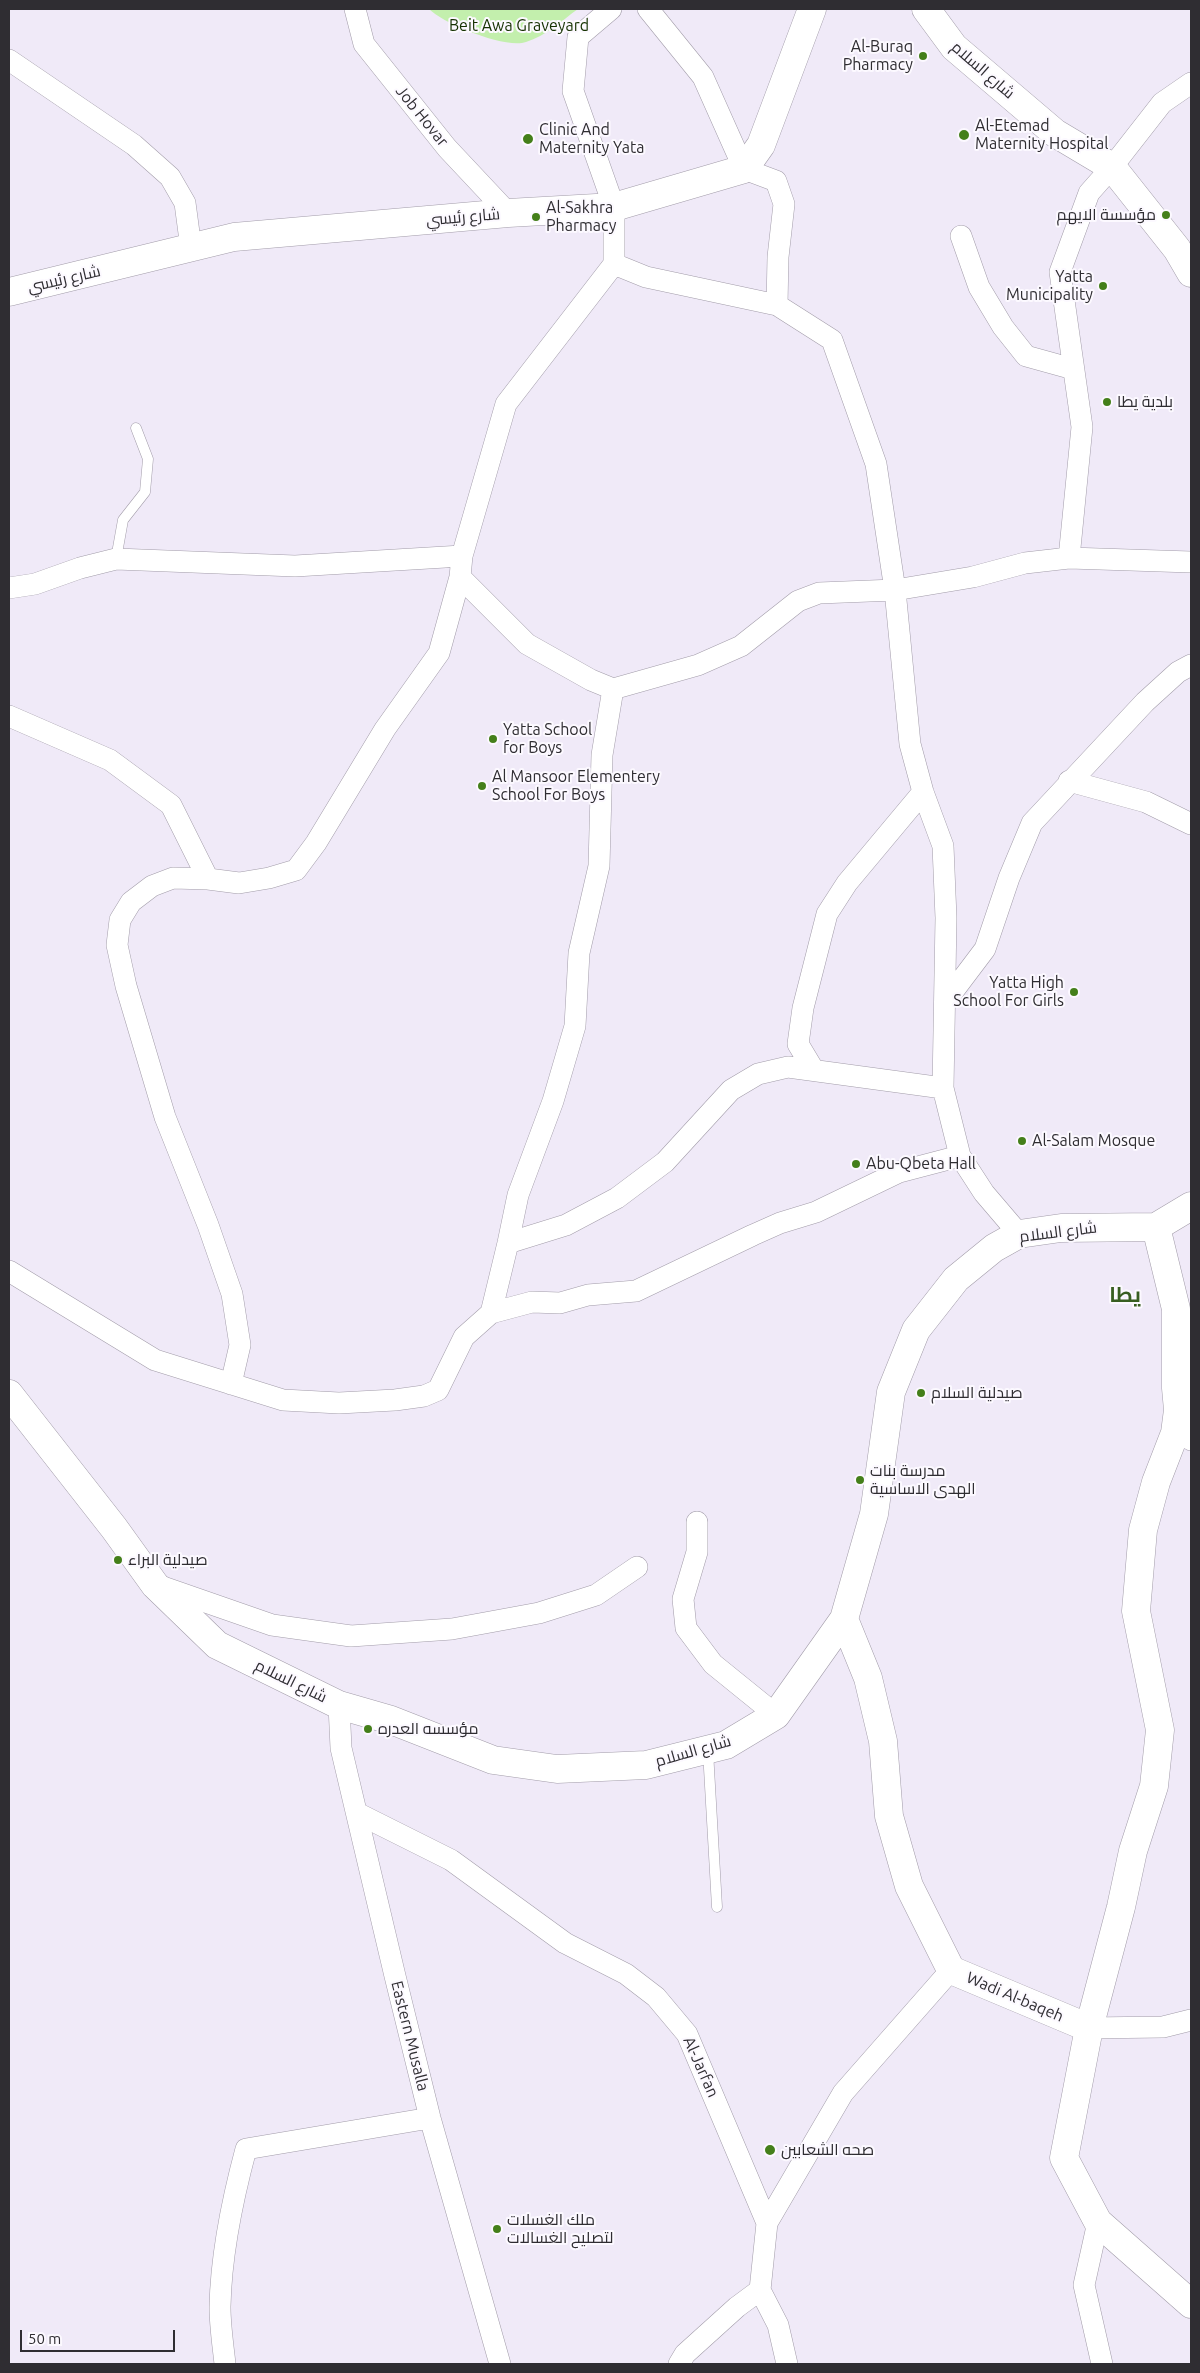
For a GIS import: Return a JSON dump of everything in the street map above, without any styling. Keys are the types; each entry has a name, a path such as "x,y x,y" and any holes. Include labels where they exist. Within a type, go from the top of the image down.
{"main road":[{"path":"744,169 761,145 812,9"},
{"name":"شارع السلام","path":"926,9 954,47 1055,133 1112,167 1177,249 1191,273"},
{"name":"شارع رئيسي","path":"9,292 234,237 508,213 614,208 744,169"},
{"path":"1191,1206 1156,1227 1176,1309 1176,1388 1178,1410 1175,1433 1156,1482 1143,1530 1136,1611 1160,1730 1158,1763 1152,1794 1133,1851 1121,1907 1089,2028 1064,2158 1098,2222 1191,2304"},
{"name":"شارع السلام","path":"9,1394 114,1528 155,1584 216,1645 339,1704 391,1720 493,1760 557,1769 646,1765 726,1745 776,1715 844,1620 874,1514 891,1392 916,1330 956,1279 994,1248 1018,1234 1061,1228 1156,1227"},
{"name":"Wadi Al-baqeh","path":"844,1620 868,1678 882,1741 889,1816 909,1886 951,1970 1089,2028"}],"street":[{"name":"Job Hovar","path":"355,9 364,44 447,148 508,213"},
{"path":"231,1384 240,1344 232,1294 208,1225 165,1118 126,986 117,945 120,920 131,902 152,886 172,878 208,879 239,883 270,878 296,870 316,843 385,729 439,653 506,404 614,264 614,208 573,91 578,37 611,9"},
{"path":"648,9 703,77 744,169 776,181 784,204 778,257 777,305"},
{"path":"9,60 134,145 170,177 185,203 192,248"},
{"path":"1070,558 1082,427 1060,272 1089,193 1112,167 1162,102 1191,83"},
{"path":"961,236 979,287 1003,327 1026,356 1073,368"},
{"path":"614,264 646,278 777,305 832,340 876,464 895,590 910,744 923,792 943,846 946,918 943,1088 960,1156 984,1193 1018,1234"},
{"path":"9,588 35,584 80,568 116,559 295,566 461,566 527,644 591,680 613,689 698,665 741,646 798,601 819,593 895,590 973,577 1025,563 1070,558 1191,562"},
{"path":"945,1002 985,949 1009,878 1032,823 1069,781 1145,702 1178,672 1191,665"},
{"path":"491,1313 518,1195 553,1101 575,1026 579,953 599,866 602,755 613,689"},
{"path":"9,716 110,760 171,805 208,879"},
{"path":"1069,781 1146,802 1191,824"},
{"path":"813,1069 798,1044 803,1008 827,914 847,883 923,792"},
{"path":"508,1242 566,1225 634,1187 670,1157 707,1119 720,1101 744,1081 772,1069 788,1067 813,1069 943,1088"},
{"path":"9,1270 155,1360 231,1384 284,1400 339,1404 424,1396 438,1390 464,1337 491,1313 510,1306 532,1302 560,1303 588,1295 636,1291 753,1235 816,1212 899,1172 960,1156"},
{"path":"1178,1410 1191,1440"},
{"path":"697,1522 697,1552 683,1598 686,1628 713,1664 776,1715"},
{"path":"155,1584 272,1625 350,1636 452,1629 539,1613 596,1595 637,1566"},
{"name":"Eastern Musalla","path":"339,1704 341,1748 430,2118 500,2364"},
{"name":"Al-Jarfan","path":"357,1813 451,1860 565,1943 619,1970 656,1996 687,2034 767,2223 760,2290"},
{"path":"767,2223 843,2093 951,1970"},
{"path":"1089,2028 1163,2027 1191,2020"},
{"path":"225,2364 220,2309 225,2249 236,2186 246,2149 430,2118"},
{"path":"1098,2222 1084,2285 1102,2364"},
{"path":"679,2364 685,2354 737,2307 760,2290 778,2325 787,2364"}],"lane":[{"path":"116,559 123,520 145,492 148,460 136,428"},
{"path":"708,1750 717,1907"}],"green space":[{"name":"Beit Awa Graveyard","path":"429,9 578,9 540,36 526,42 516,43 490,39 475,34"}],"place":[{"name":"Al-Buraq Pharmacy","path":"923,56"},
{"name":"Al-Etemad Maternity Hospital","path":"964,135"},
{"name":"Clinic And Maternity Yata","path":"528,139"},
{"name":"مؤسسة الايهم","path":"1166,215"},
{"name":"Al-Sakhra Pharmacy","path":"536,217"},
{"name":"Yatta Municipality","path":"1103,286"},
{"name":"بلدية يطا","path":"1107,402"},
{"name":"Yatta School for Boys","path":"493,739"},
{"name":"Al Mansoor Elementery School For Boys","path":"482,786"},
{"name":"Yatta High School For Girls","path":"1074,992"},
{"name":"Al-Salam Mosque","path":"1022,1141"},
{"name":"Abu-Qbeta Hall","path":"856,1164"},
{"name":"صيدلية السلام","path":"921,1393"},
{"name":"مدرسة بنات الهدى الاساسية","path":"860,1480"},
{"name":"صيدلية البراء","path":"118,1560"},
{"name":"مؤسسه العدره","path":"368,1729"},
{"name":"صحه الشعابين","path":"770,2150"},
{"name":"ملك الغسلات لتصليح الغسالات","path":"497,2229"}],"district":[{"name":"يطا","path":"1125,1295"}]}
